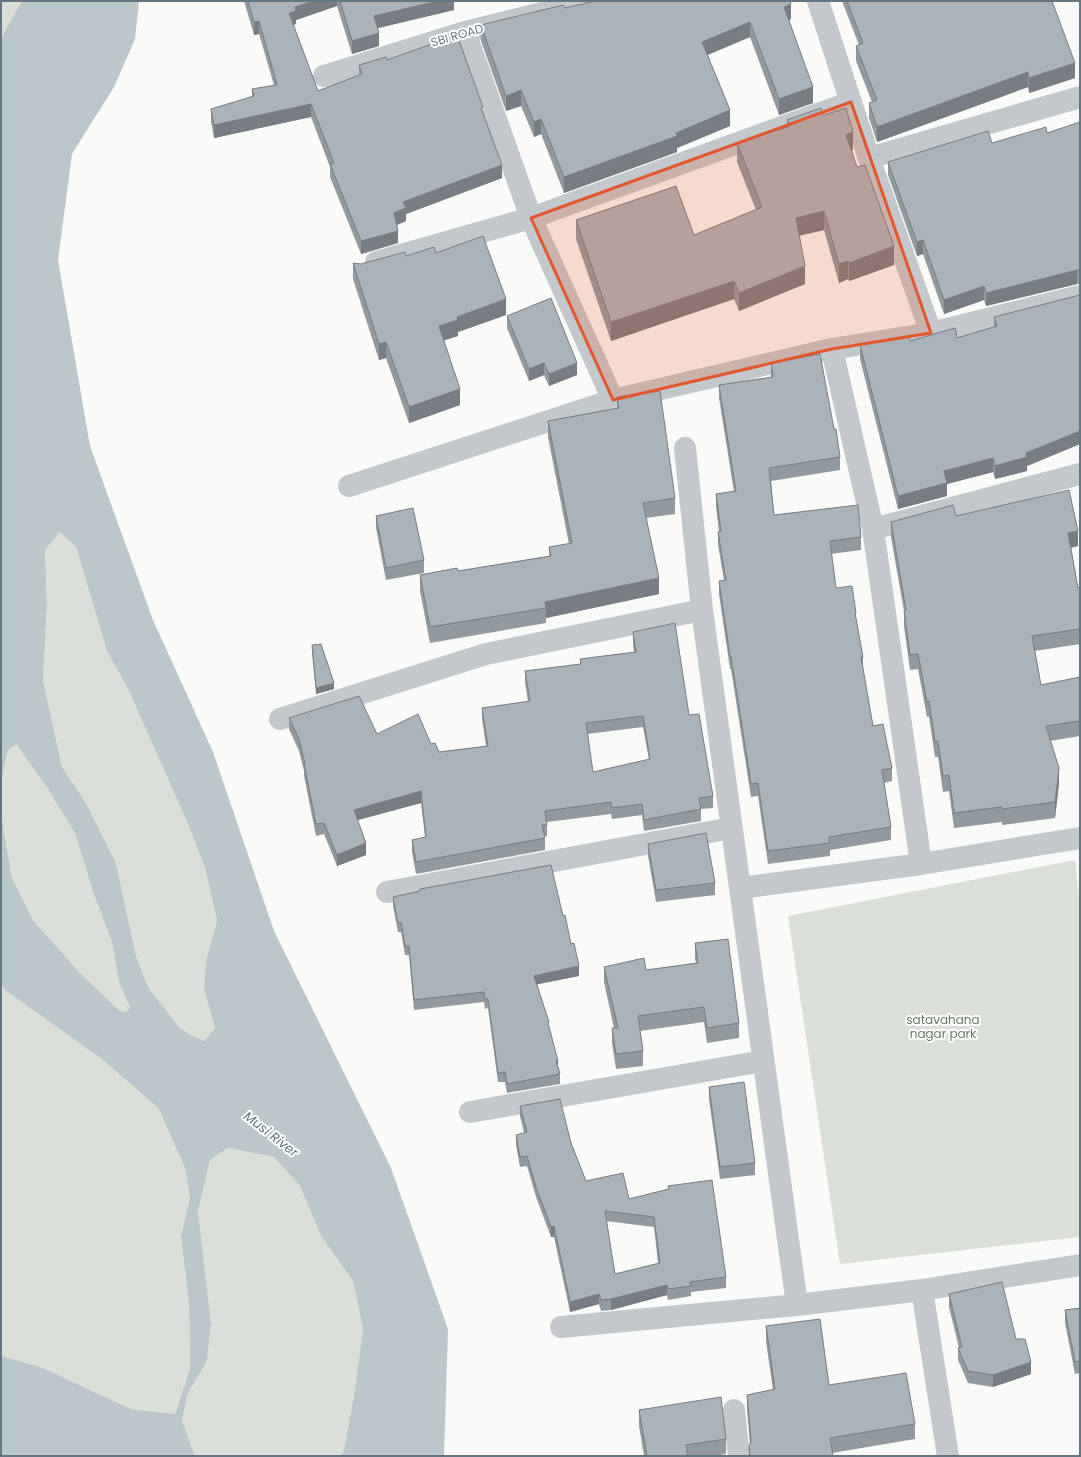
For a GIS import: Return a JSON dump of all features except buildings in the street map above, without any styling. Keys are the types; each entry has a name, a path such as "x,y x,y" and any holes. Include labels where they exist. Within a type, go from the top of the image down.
{"street":[{"name":"SBI ROAD","path":"324,76 465,32 591,1"},
{"path":"818,1 869,158 931,333"},
{"path":"465,32 531,218 613,400"},
{"path":"869,158 1080,97"},
{"path":"358,268 531,218 850,102"},
{"path":"349,486 613,400 832,349 931,333 1080,296"},
{"path":"832,349 873,529 921,864"},
{"path":"685,448 702,610 796,1305"},
{"path":"873,529 1080,474"},
{"path":"280,719 486,654 702,610"},
{"path":"387,892 731,828"},
{"path":"740,888 921,864 1080,838"},
{"path":"470,1112 763,1061"},
{"path":"561,1327 796,1305 922,1290 1080,1265"},
{"path":"922,1290 948,1456"},
{"path":"734,1410 739,1456"}],"highlighted area":[{"path":"851,102 931,333 832,349 613,400 531,218"}],"green space":[{"path":"1,1 22,1 1,40"},
{"path":"60,531 76,547 107,651 128,689 188,824 205,868 217,920 206,961 204,989 215,1028 204,1041 190,1035 179,1027 148,987 136,956 116,863 86,803 62,767 43,680 47,606 45,550"},
{"path":"15,743 46,786 75,833 93,892 112,942 119,983 130,1007 126,1012 120,1011 79,972 33,920 12,878 1,814 1,782 8,750"},
{"name":"satavahana nagar park","path":"1075,860 1080,907 1080,1237 840,1264 788,916"},
{"path":"1,984 5,990 103,1060 159,1109 185,1168 190,1198 181,1236 189,1306 190,1370 175,1414 131,1409 41,1367 1,1356"},
{"path":"228,1148 274,1157 300,1186 321,1236 353,1281 363,1329 355,1389 344,1450 341,1456 195,1456 182,1420 188,1393 207,1361 211,1323 198,1211 210,1160"}],"water":[{"name":"Musi River","path":"22,1 139,1 135,39 114,87 72,154 58,260 90,446 153,620 213,752 274,931 391,1168 448,1329 444,1456 341,1456 344,1450 355,1389 363,1329 353,1281 321,1236 300,1186 274,1157 228,1148 210,1160 198,1211 211,1323 207,1361 188,1393 182,1420 195,1456 1,1456 1,1356 41,1367 131,1409 175,1414 190,1369 189,1306 181,1236 190,1198 185,1168 159,1109 103,1060 5,990 1,984 1,814 12,878 33,920 79,972 120,1011 126,1012 130,1007 119,983 112,942 93,892 75,833 46,786 16,744 8,750 1,782 1,40","holes":["60,532 76,547 107,651 128,689 188,824 205,868 217,920 206,961 204,989 215,1028 204,1041 190,1035 179,1027 148,987 136,956 116,863 86,803 62,767 43,680 47,606 45,550"]}]}
